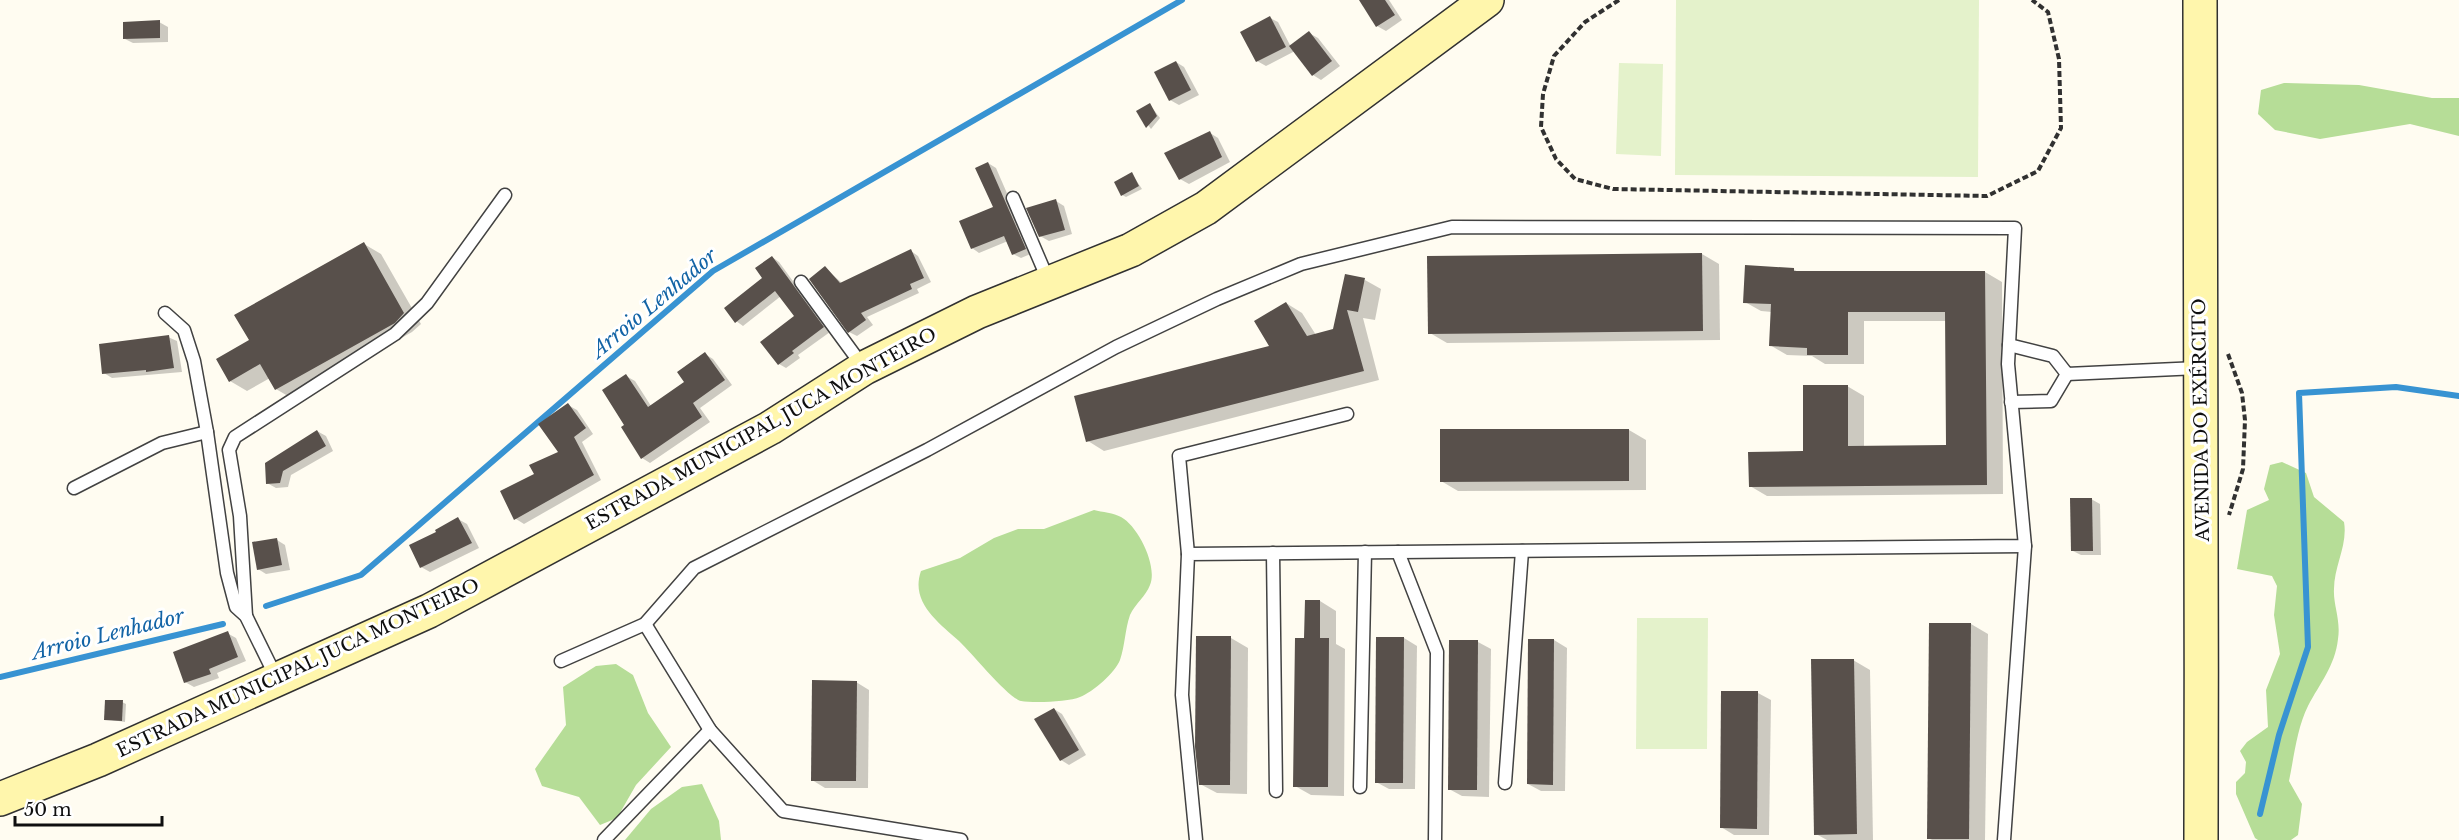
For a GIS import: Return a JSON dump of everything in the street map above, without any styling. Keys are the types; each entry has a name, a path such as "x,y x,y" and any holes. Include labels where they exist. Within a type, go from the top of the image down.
{"street":[{"name":"ESTRADA MUNICIPAL JUCA MONTEIRO","path":"0,799 98,760 429,611 770,428 864,368 977,312 1131,250 1206,208 1487,0"},
{"name":"AVENIDA DO EXÉRCITO","path":"2200,0 2200,368 2203,440 2201,840"}],"lane":[{"path":"246,616 240,516 229,450 231,443 235,437 395,334 427,303 505,195"},
{"path":"1013,198 1049,282"},
{"path":"561,661 645,624 694,568 927,450 1116,347 1217,299 1301,264 1452,227 2015,228 2009,345 2011,402 2025,546 2004,840"},
{"path":"801,282 864,368"},
{"path":"165,314 184,330 189,343 207,432 227,573 236,607 246,616 278,680"},
{"path":"2009,345 2053,356 2067,374"},
{"path":"2067,374 2200,368"},
{"path":"2011,402 2050,400 2067,374"},
{"path":"1196,840 1182,695 1188,554 1179,456 1347,414"},
{"path":"74,488 162,443 207,432"},
{"path":"1188,554 2025,546"},
{"path":"1505,783 1522,550"},
{"path":"1360,786 1365,552"},
{"path":"1398,552 1437,652 1435,840"},
{"path":"1273,553 1275,791"},
{"path":"645,624 710,730 783,811 961,840"},
{"path":"604,840 710,730"}],"path":[{"path":"1619,0 1585,22 1554,56 1543,94 1542,128 1556,159 1575,179 1613,189 1976,196 1987,196 2038,171 2061,129 2059,59 2048,12 2032,0"},
{"path":"2227,522 2241,479 2245,448 2244,406 2228,349"}],"green space":[{"path":"1676,0 1979,0 1978,177 1675,175"},
{"path":"1619,63 1663,64 1661,156 1616,154"},
{"path":"2284,83 2359,85 2432,98 2459,98 2459,136 2410,124 2320,139 2275,130 2258,114 2261,90"},
{"path":"2282,462 2306,473 2314,497 2344,522 2343,547 2334,589 2339,632 2334,658 2308,706 2296,743 2289,781 2302,804 2298,835 2291,840 2258,840 2255,838 2236,794 2236,782 2245,773 2246,762 2240,751 2247,742 2268,727 2266,690 2280,654 2274,615 2277,586 2272,576 2237,569 2247,510 2269,500 2264,489 2270,465"},
{"path":"1094,510 1118,516 1127,522 1140,537 1149,558 1152,577 1150,585 1130,615 1120,660 1103,682 1075,699 1051,702 1021,701 999,684 928,610 919,592 921,571 960,558 994,538 1018,529 1044,529"},
{"path":"1637,618 1708,618 1707,749 1636,749"},
{"path":"616,664 633,675 648,713 671,747 636,785 617,818 600,825 579,797 542,786 535,769 566,725 563,687 596,666"},
{"path":"702,784 719,821 721,840 625,840 651,809 682,787"}],"building":[{"path":"1359,0 1385,0 1395,15 1376,27"},
{"path":"1270,16 1286,47 1256,62 1240,32"},
{"path":"160,20 160,38 123,39 123,22"},
{"path":"1309,31 1332,61 1312,76 1289,46"},
{"path":"1176,61 1191,90 1169,101 1154,72"},
{"path":"1150,103 1157,116 1146,128 1136,111"},
{"path":"1210,131 1222,157 1179,180 1164,153"},
{"path":"988,162 1026,249 1012,255 1004,236 971,249 959,221 993,207 975,168"},
{"path":"1132,172 1139,186 1121,196 1114,182"},
{"path":"1056,199 1065,230 1039,237 1026,208"},
{"path":"364,242 404,313 395,323 275,390 260,364 229,382 216,359 249,340 234,315"},
{"path":"911,249 924,278 910,284 912,289 861,313 866,320 848,333 809,279 825,266 840,283"},
{"path":"1702,253 1703,331 1428,334 1427,256"},
{"path":"772,256 824,327 792,351 794,353 778,365 760,342 794,316 775,291 735,323 724,308 762,278 755,268"},
{"path":"1745,265 1794,268 1794,271 1985,271 1987,485 1749,487 1748,452 1803,451 1803,385 1848,385 1848,446 1946,445 1945,312 1848,312 1848,355 1807,355 1807,348 1769,346 1771,304 1743,303"},
{"path":"1345,274 1365,278 1358,312 1347,310 1364,371 1086,442 1074,396 1269,346 1254,321 1286,302 1307,336 1333,329"},
{"path":"169,335 174,368 102,374 99,344"},
{"path":"705,352 725,380 693,403 702,417 641,459 621,427 624,425 602,390 626,374 648,407 684,382 677,372"},
{"path":"568,403 586,428 574,437 594,475 514,520 500,491 534,474 529,465 558,452 538,424"},
{"path":"1440,429 1629,429 1629,481 1440,482"},
{"path":"317,430 326,446 283,471 280,483 266,484 265,463"},
{"path":"2070,498 2092,498 2093,551 2071,551"},
{"path":"458,517 472,543 420,568 409,545 436,532 435,530"},
{"path":"277,538 282,565 257,570 252,542"},
{"path":"1305,600 1320,600 1320,638 1329,638 1328,787 1293,787 1295,638 1304,638"},
{"path":"1929,623 1971,623 1969,839 1927,839"},
{"path":"228,631 238,657 209,669 211,674 184,683 173,652"},
{"path":"1196,636 1231,636 1230,785 1199,785 1195,747"},
{"path":"1376,637 1404,637 1403,783 1375,783"},
{"path":"1528,639 1554,639 1553,785 1527,784"},
{"path":"1449,640 1478,640 1477,790 1448,790"},
{"path":"1811,659 1854,659 1857,834 1814,835"},
{"path":"812,680 857,681 856,781 811,781"},
{"path":"1721,691 1758,691 1757,829 1720,828"},
{"path":"105,700 123,700 122,721 104,720"},
{"path":"1054,708 1079,750 1060,761 1034,719"}],"waterway":[{"name":"Arroio Lenhador","path":"266,606 361,575 713,271 1182,0"},
{"path":"2260,814 2279,735 2308,647 2299,393 2396,387 2459,396"},
{"name":"Arroio Lenhador","path":"0,677 223,624"}]}
